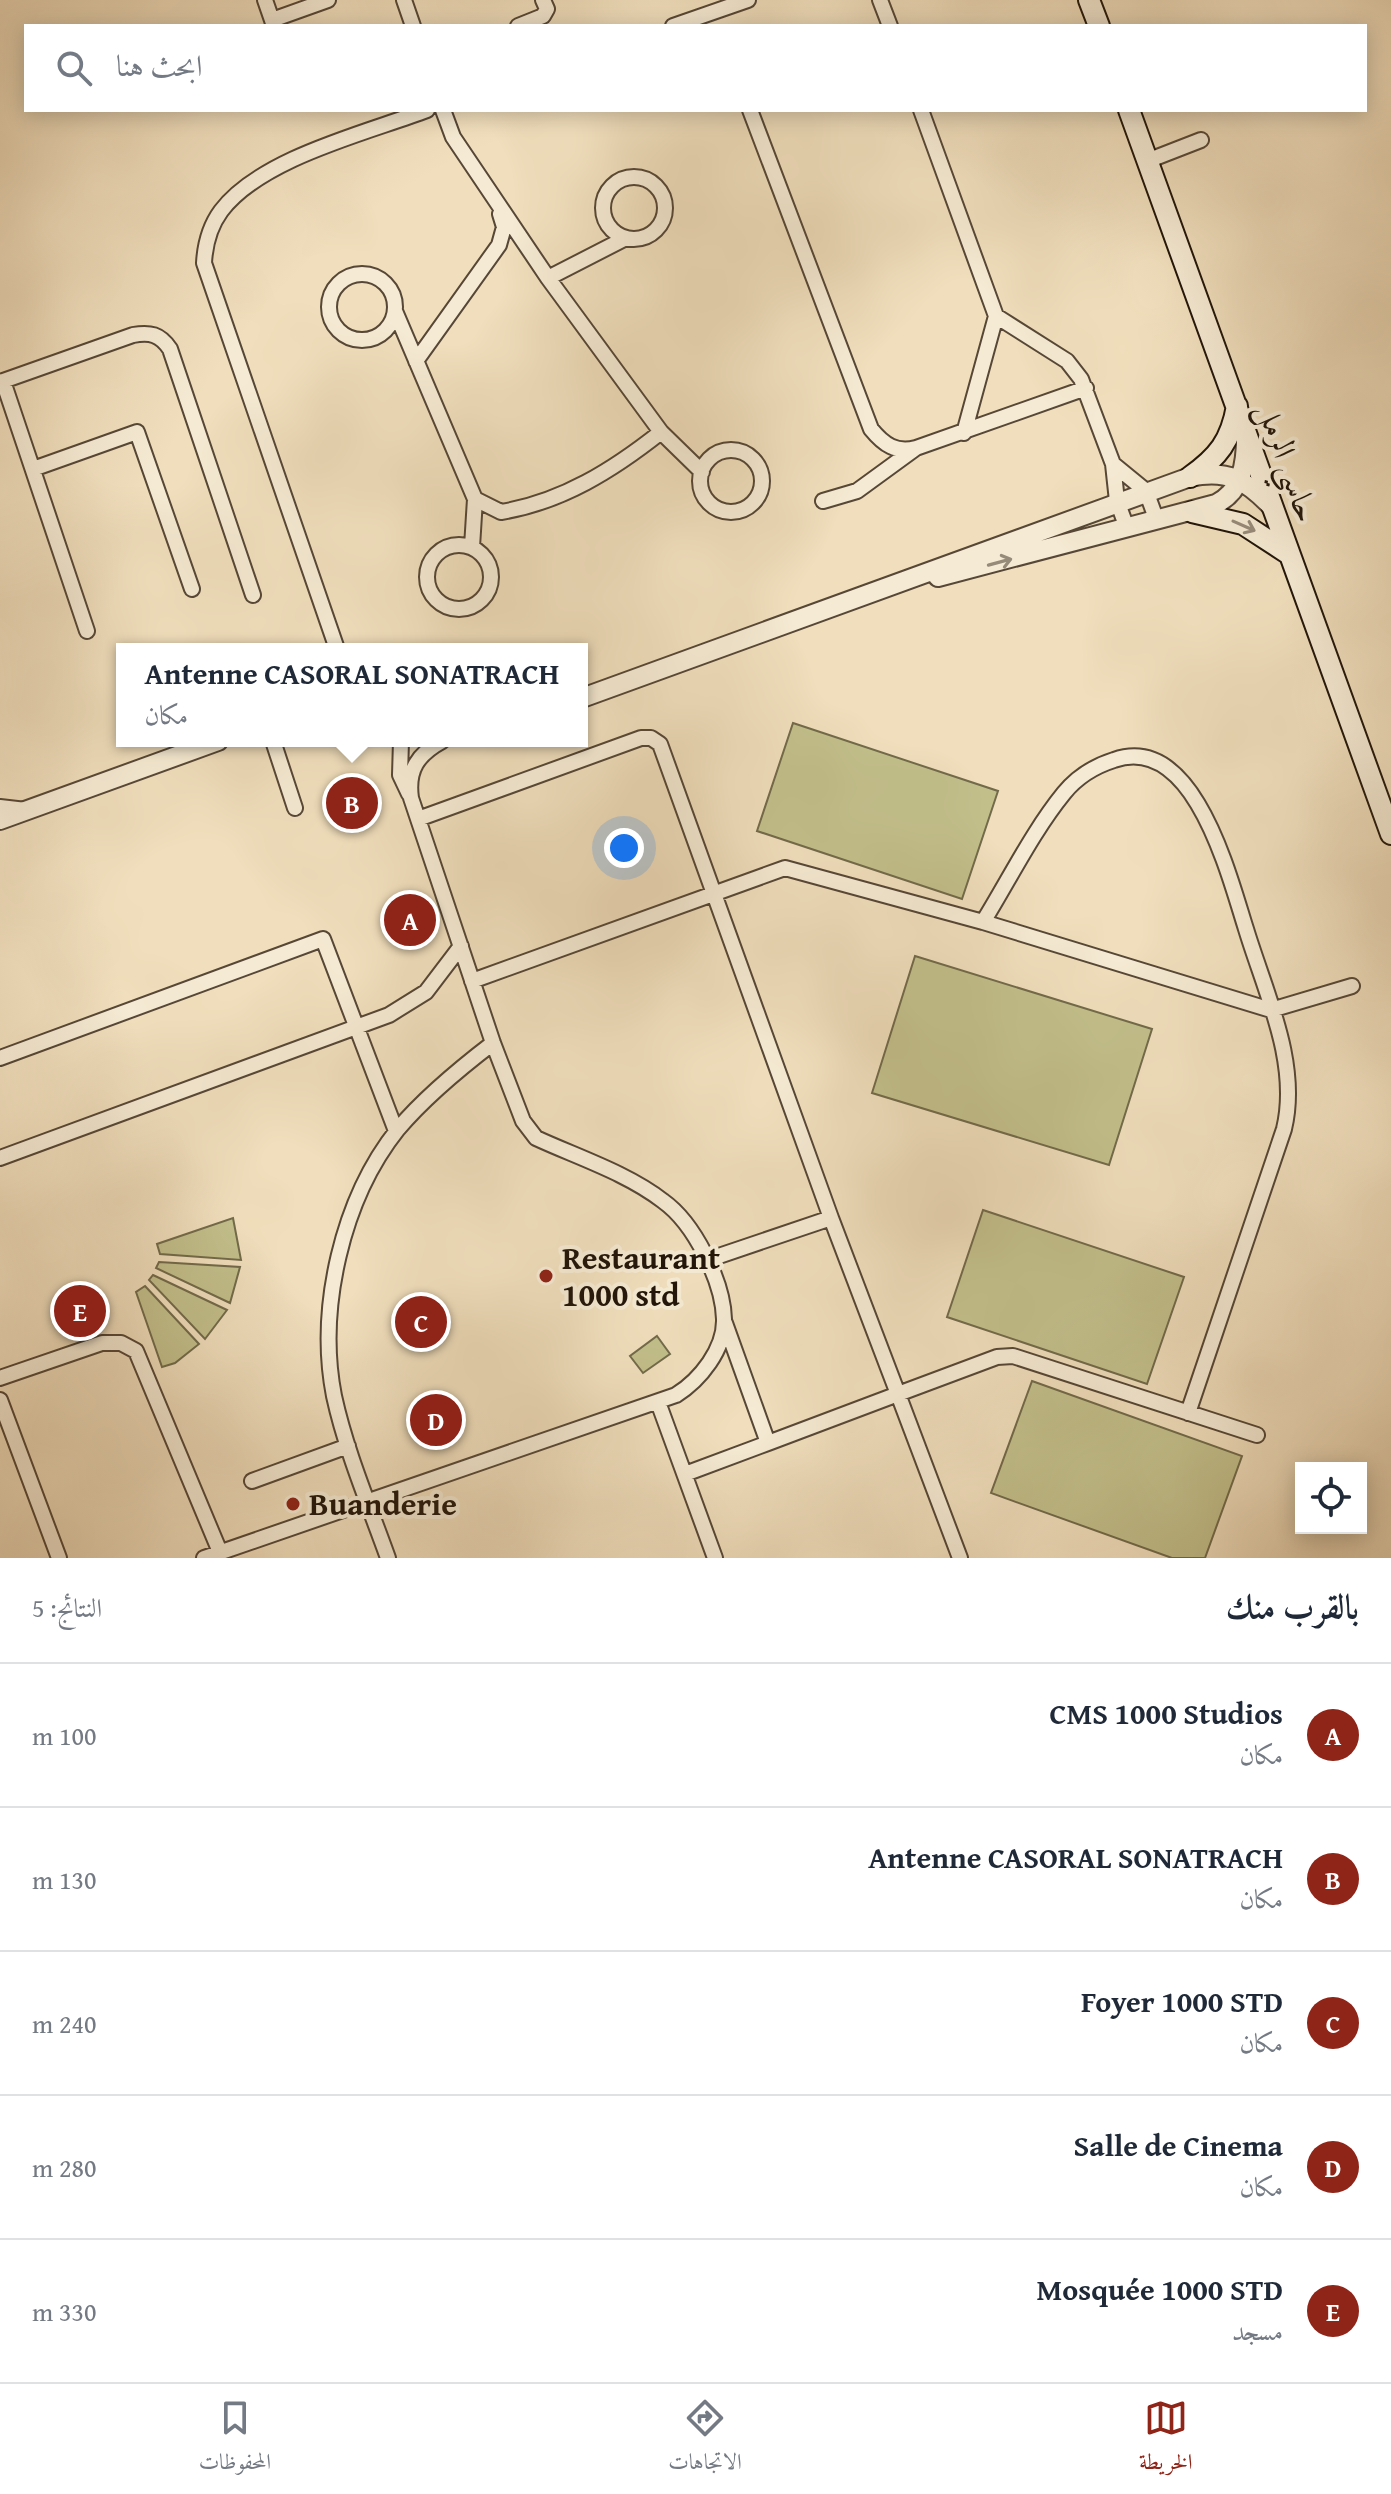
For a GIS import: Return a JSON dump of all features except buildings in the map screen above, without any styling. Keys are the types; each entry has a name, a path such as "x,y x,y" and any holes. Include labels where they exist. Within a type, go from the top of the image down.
{"main road":[{"path":"1089,0 1098,24"},
{"name":"حاسي الرمل","path":"1130,112 1391,834"},
{"path":"1190,477 1221,452 1231,435 1237,406"},
{"path":"1192,512 1243,524 1289,554"}],"street":[{"path":"265,0 273,23 328,0"},
{"path":"404,0 412,24"},
{"path":"523,24 543,16 547,9 543,0"},
{"path":"685,24 716,19 748,0"},
{"path":"880,0 889,24"},
{"path":"335,643 204,263 205,243 221,211 247,186 283,164 422,112"},
{"path":"444,112 453,137 548,278 661,432 702,472"},
{"path":"751,112 871,429 889,447 903,451 916,448 1086,388"},
{"path":"922,112 996,316 964,433"},
{"path":"1147,161 1201,140"},
{"path":"548,278 626,238 646,236 660,224 664,215 662,195 656,187 639,178 618,181 605,197 603,207 609,227 626,238"},
{"path":"416,361 499,245 504,227 497,202"},
{"path":"395,311 384,331 363,340 352,338 334,324 329,302 332,292 346,277 367,274 385,283 391,291 395,311 475,499 472,547 488,563 491,585 486,595 468,608 445,607 437,601 427,584 429,564 443,549 462,544 472,547"},
{"path":"996,316 1067,361 1086,388 1113,464 1117,501 1127,528"},
{"path":"87,631 2,381 133,335 147,333 163,340 253,595"},
{"path":"33,469 137,432 192,589"},
{"path":"475,499 501,512 538,503 609,471 661,432"},
{"path":"896,586 957,574 1192,512 1226,499 1240,479 1246,432"},
{"path":"823,501 857,491 916,448"},
{"path":"735,451 754,460 762,479 761,489 750,506 731,512 722,511 706,499 700,481 702,472 715,455 735,451"},
{"path":"1113,464 1146,491 1157,521"},
{"path":"588,696 1190,477 1221,473 1240,479 1272,507"},
{"path":"418,819 634,741 651,738 661,748 831,1218 960,1558"},
{"path":"0,820 201,747"},
{"path":"275,747 295,808"},
{"path":"401,747 400,775 411,798 493,1043 528,1130 536,1138 664,1201 687,1224 707,1260 724,1319 768,1443"},
{"path":"411,798 409,785 415,764 435,747"},
{"path":"983,922 1073,783 1097,766 1118,758 1148,757 1165,767 1187,789 1214,835 1288,1071 1288,1110 1188,1413"},
{"path":"0,807 27,810"},
{"path":"472,981 778,869 790,868 983,922 1271,1010 1352,986"},
{"path":"0,1058 323,939 396,1131"},
{"path":"0,1158 389,1015 426,992 461,946"},
{"path":"388,1558 348,1446 331,1375 331,1304 343,1244 357,1201 396,1131 453,1075 493,1043"},
{"path":"707,1260 831,1218"},
{"path":"204,1558 658,1402 686,1389 697,1378 718,1346 724,1319"},
{"path":"0,1378 102,1343 121,1343 136,1351 220,1552"},
{"path":"685,1474 1005,1356 1257,1435"},
{"path":"0,1400 59,1558"},
{"path":"658,1402 715,1558"},
{"path":"252,1481 348,1446"}],"shaded area":[{"path":"793,723 998,791 962,899 757,831"},
{"path":"915,956 1152,1029 1109,1165 872,1093"},
{"path":"983,1210 1184,1277 1147,1384 947,1317"},
{"path":"233,1218 241,1260 160,1254 157,1244"},
{"path":"159,1262 240,1267 230,1303 156,1268"},
{"path":"153,1275 227,1310 205,1339 149,1280"},
{"path":"145,1286 199,1344 175,1363 162,1367 136,1292"},
{"path":"657,1336 670,1354 643,1373 630,1356"},
{"path":"1032,1381 1242,1456 1205,1558 1172,1558 991,1493"}],"place":[{"name":"Antenne CASORAL SONATRACH","path":"352,803"},
{"name":"CMS 1000 Studios","path":"410,920"},
{"name":"Restaurant 1000 std","path":"546,1276"},
{"name":"Mosquée 1000 STD","path":"80,1311"},
{"name":"Foyer 1000 STD","path":"421,1322"},
{"name":"Salle de Cinema","path":"436,1420"},
{"name":"Buanderie","path":"293,1504"}]}
